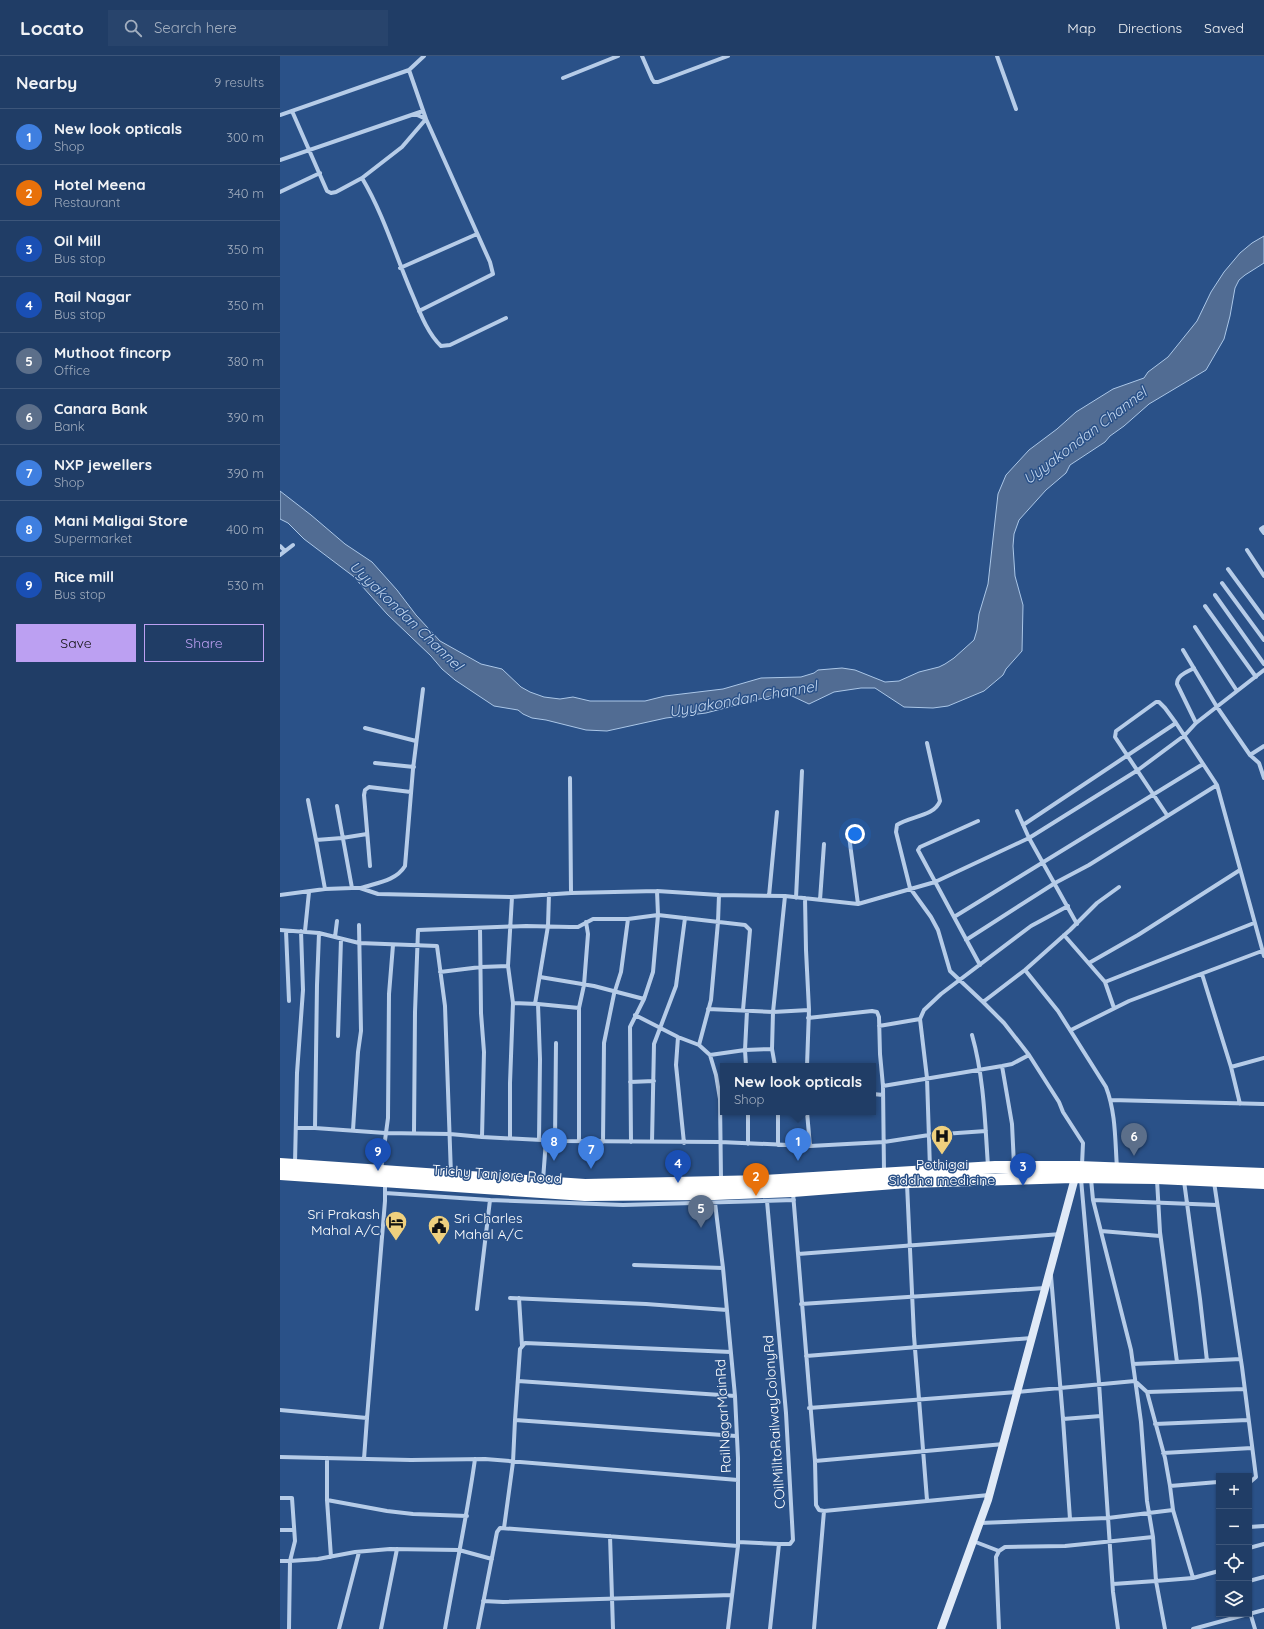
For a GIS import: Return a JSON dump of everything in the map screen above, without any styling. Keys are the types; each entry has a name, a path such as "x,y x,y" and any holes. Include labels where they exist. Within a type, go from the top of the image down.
{"highway":[{"name":"Trichy Tanjore Road","path":"280,1164 295,1165 384,1182 451,1176 585,1185 721,1182 988,1167 1014,1167 1157,1178 1264,1183"},
{"name":"Trichy Tanjore Road","path":"280,1174 585,1195 714,1194 794,1196 907,1182 1081,1173 1117,1168 1264,1174"}],"street":[{"path":"280,115 409,70 424,56"},
{"path":"563,78 618,56"},
{"path":"642,56 654,82 658,82 728,56"},
{"path":"997,56 1016,109"},
{"path":"409,70 426,119 476,234 490,262 493,274 419,310"},
{"path":"292,111 327,191 331,193 336,192 362,178 402,147 426,119"},
{"path":"280,160 423,111"},
{"path":"414,114 426,119"},
{"path":"280,192 320,173"},
{"path":"362,178 374,198 400,268 419,310 436,341 441,346 450,345 506,318"},
{"path":"400,268 476,234"},
{"path":"1264,527 1261,529 1264,533"},
{"path":"280,555 293,545"},
{"path":"280,546 285,551"},
{"path":"1247,550 1264,576"},
{"path":"1228,569 1264,618"},
{"path":"1222,583 1264,640"},
{"path":"1215,594 1264,664"},
{"path":"1205,606 1256,677"},
{"path":"1195,627 1237,691"},
{"path":"1183,650 1217,707 1250,755 1259,763 1264,778"},
{"path":"1194,668 1180,676 1177,680 1179,689 1196,724"},
{"path":"360,888 378,894 512,897 570,893 657,891 718,895 785,896 858,904 935,882 1029,838 1138,770 1185,735 1196,724 1237,691 1263,673"},
{"path":"280,895 325,889 360,888 389,880 405,866 416,741 423,689"},
{"path":"1167,815 1115,737 1116,731 1153,703 1159,702 1185,735 1217,785 1264,956"},
{"path":"1023,825 1176,723"},
{"path":"366,728 416,741"},
{"path":"927,743 940,801 938,806 933,811 904,820 897,825 896,832 910,888 931,917 938,930 950,971 999,1018 1029,1055 1083,1143 1081,1173 1102,1416 1113,1584 1118,1629"},
{"path":"1250,755 1264,746"},
{"path":"375,763 414,767"},
{"path":"954,917 1203,764"},
{"path":"796,898 802,771"},
{"path":"570,778 570,893"},
{"path":"966,940 1055,883 1089,865 1217,785"},
{"path":"370,866 366,834 365,790 369,787 411,792"},
{"path":"308,800 325,889"},
{"path":"337,806 352,888"},
{"path":"1017,811 1029,838 1077,924"},
{"path":"769,896 777,812"},
{"path":"978,821 920,847 918,850 980,965"},
{"path":"316,840 366,834"},
{"path":"849,836 858,904"},
{"path":"820,900 824,844"},
{"path":"1089,963 1138,935 1240,870"},
{"path":"983,1002 1024,970 1077,924 1097,903 1119,887"},
{"path":"630,1142 630,1027 644,999 653,972 658,916 657,891"},
{"path":"295,1165 297,1073 303,990 303,931 309,892"},
{"path":"539,1140 540,1059 536,1004 548,926 549,894"},
{"path":"699,1045 711,1000 718,922 718,895"},
{"path":"774,1063 772,1049 773,1012 785,896"},
{"path":"510,1138 513,1003 508,966 512,897"},
{"path":"805,898 809,1010 807,1063"},
{"path":"930,1170 927,1078 920,1020 924,1010 1031,926 1068,906"},
{"path":"414,1132 415,1012 418,930 548,926 578,927 589,920 603,918 628,919 658,916 745,925 750,930 745,1010 746,1063"},
{"path":"652,1142 654,1044 676,986 685,918"},
{"path":"603,1142 604,1044 620,972 628,919"},
{"path":"335,937 337,921"},
{"path":"579,1141 579,1008 584,985 588,934 586,922"},
{"path":"1105,982 1254,923"},
{"path":"353,1130 358,1052 361,1031 360,925"},
{"path":"480,928 481,1013 484,1052 482,1137"},
{"path":"280,930 319,933 359,943 437,946 445,1006 451,1176"},
{"path":"286,931 289,1001"},
{"path":"315,1128 316,985 319,933"},
{"path":"1064,935 1105,982 1114,1008"},
{"path":"338,1036 341,939"},
{"path":"364,1459 384,1182 385,1133 388,1118 389,994 393,945"},
{"path":"1071,1030 1130,1001 1262,951"},
{"path":"440,972 481,967 508,966"},
{"path":"1024,970 1058,1011 1106,1087 1111,1100 1117,1168"},
{"path":"1202,974 1231,1067 1240,1104"},
{"path":"540,977 584,985 644,999"},
{"path":"513,1003 579,1008"},
{"path":"708,1009 773,1012 809,1010"},
{"path":"808,1018 872,1010 877,1012 879,1017 883,1086 884,1173"},
{"path":"635,1015 678,1037 699,1045 710,1055 716,1075 720,1099 721,1182"},
{"path":"879,1026 920,1020"},
{"path":"972,1035 979,1070 986,1131 988,1167"},
{"path":"678,1037 676,1066 684,1143"},
{"path":"555,1141 556,1043"},
{"path":"710,1055 745,1050 772,1049"},
{"path":"883,1086 1012,1064 1029,1055"},
{"path":"1231,1067 1264,1058"},
{"path":"1002,1066 1012,1124 1014,1167"},
{"path":"630,1082 654,1080"},
{"path":"876,1094 883,1094"},
{"path":"1111,1100 1264,1104"},
{"path":"748,1115 748,1144"},
{"path":"778,1115 778,1145"},
{"path":"808,1115 810,1146"},
{"path":"297,1128 385,1133 414,1132 555,1141 684,1143 720,1142 810,1146 884,1142 929,1135 986,1131"},
{"path":"543,1182 546,1140"},
{"path":"1081,1173 1093,1200 1131,1350 1153,1537 1156,1581 1165,1629"},
{"path":"941,1629 989,1495 1050,1270 1081,1173"},
{"path":"1157,1178 1160,1236 1178,1362"},
{"path":"1184,1179 1207,1361"},
{"path":"1213,1180 1241,1359 1256,1477 1252,1480"},
{"path":"384,1182 490,1200 623,1205 767,1201 794,1196 809,1408 815,1461 816,1505 819,1510 824,1511 989,1495"},
{"path":"907,1182 915,1347 927,1500"},
{"path":"477,1309 490,1200"},
{"path":"1093,1200 1217,1205"},
{"name":"COilMilltoRailwayColonyRd","path":"767,1201 786,1413 793,1540 790,1544 779,1544"},
{"name":"RailNagarMainRd","path":"715,1203 723,1268 735,1396 738,1480 738,1544 728,1629"},
{"path":"1101,1231 1160,1236"},
{"path":"798,1254 1061,1234"},
{"path":"634,1265 723,1268"},
{"path":"1050,1270 1070,1519"},
{"path":"802,1304 1045,1288"},
{"path":"510,1298 646,1304 727,1310"},
{"path":"504,1528 514,1462 515,1420 520,1350 522,1346 519,1298"},
{"path":"806,1356 1032,1338"},
{"path":"522,1346 528,1342 731,1352"},
{"path":"1133,1364 1241,1359"},
{"path":"518,1380 735,1396"},
{"path":"809,1408 1017,1392 1099,1383 1135,1381 1147,1392 1170,1486 1172,1510 1194,1578"},
{"path":"1147,1392 1244,1390"},
{"path":"280,1410 367,1418"},
{"path":"1063,1419 1102,1416"},
{"path":"515,1420 736,1436"},
{"path":"1155,1424 1248,1420"},
{"path":"815,1461 1004,1444"},
{"path":"1163,1453 1252,1448"},
{"path":"280,1457 411,1460 485,1458 514,1462 738,1480"},
{"path":"327,1458 327,1500 331,1556"},
{"path":"445,1629 458,1550 467,1516 475,1459"},
{"path":"1170,1486 1216,1482"},
{"path":"280,1498 292,1498 293,1530 295,1541 290,1561 289,1629"},
{"path":"327,1500 387,1511 467,1516"},
{"path":"980,1523 1108,1518 1172,1510"},
{"path":"814,1629 824,1511"},
{"path":"1252,1527 1264,1526"},
{"path":"478,1629 496,1532 500,1528 504,1528 738,1544 779,1544 770,1629"},
{"path":"280,1530 293,1530"},
{"path":"610,1536 613,1629"},
{"path":"999,1629 996,1557 999,1551 1005,1548 1065,1546 1153,1537"},
{"path":"973,1541 999,1551"},
{"path":"1252,1547 1264,1544"},
{"path":"280,1561 318,1559 359,1552 397,1549 458,1550 492,1559"},
{"path":"381,1629 397,1549"},
{"path":"339,1629 359,1552"},
{"path":"1113,1584 1194,1578 1216,1573"},
{"path":"1252,1580 1264,1576"},
{"path":"483,1601 503,1602 732,1595"},
{"path":"1252,1612 1264,1610"},
{"path":"1193,1629 1233,1617"},
{"path":"1251,1617 1255,1629"}],"water":[{"name":"Uyyakondan Channel","path":"1264,236 1264,263 1239,280 1235,288 1224,339 1206,370 1149,404 1110,436 1105,442 1070,465 1066,473 1046,490 1019,520 1014,534 1013,546 1015,576 1023,605 1022,651 1006,669 1003,675 984,691 948,706 933,708 904,707 875,688 861,688 834,692 809,704 792,696 775,695 706,713 666,718 607,731 586,730 532,718 518,710 494,706 455,680 387,614 353,576 304,539 288,523 280,519 280,491 345,544 372,562 397,590 416,615 440,641 481,664 502,669 521,687 544,697 560,699 573,697 590,701 645,701 665,696 723,689 761,678 801,677 814,673 818,670 842,668 855,670 885,682 899,681 919,672 945,664 974,640 979,614 988,584 998,494 1006,475 1029,450 1057,429 1076,412 1113,389 1144,378 1148,372 1168,357 1197,321 1211,292 1224,272 1240,253 1252,243"}],"place":[{"name":"Pothigai Siddha medicine","path":"942,1156"},
{"name":"Canara Bank","path":"1134,1156"},
{"name":"Mani Maligai Store","path":"554,1161"},
{"name":"New look opticals","path":"798,1161"},
{"name":"NXP jewellers","path":"591,1169"},
{"name":"Rice mill","path":"378,1171"},
{"name":"Rail Nagar","path":"678,1183"},
{"name":"Oil Mill","path":"1023,1186"},
{"name":"Hotel Meena","path":"756,1196"},
{"name":"Muthoot fincorp","path":"701,1228"},
{"name":"Sri Prakash Mahal A/C","path":"396,1242"},
{"name":"Sri Charles Mahal A/C","path":"439,1246"}]}
